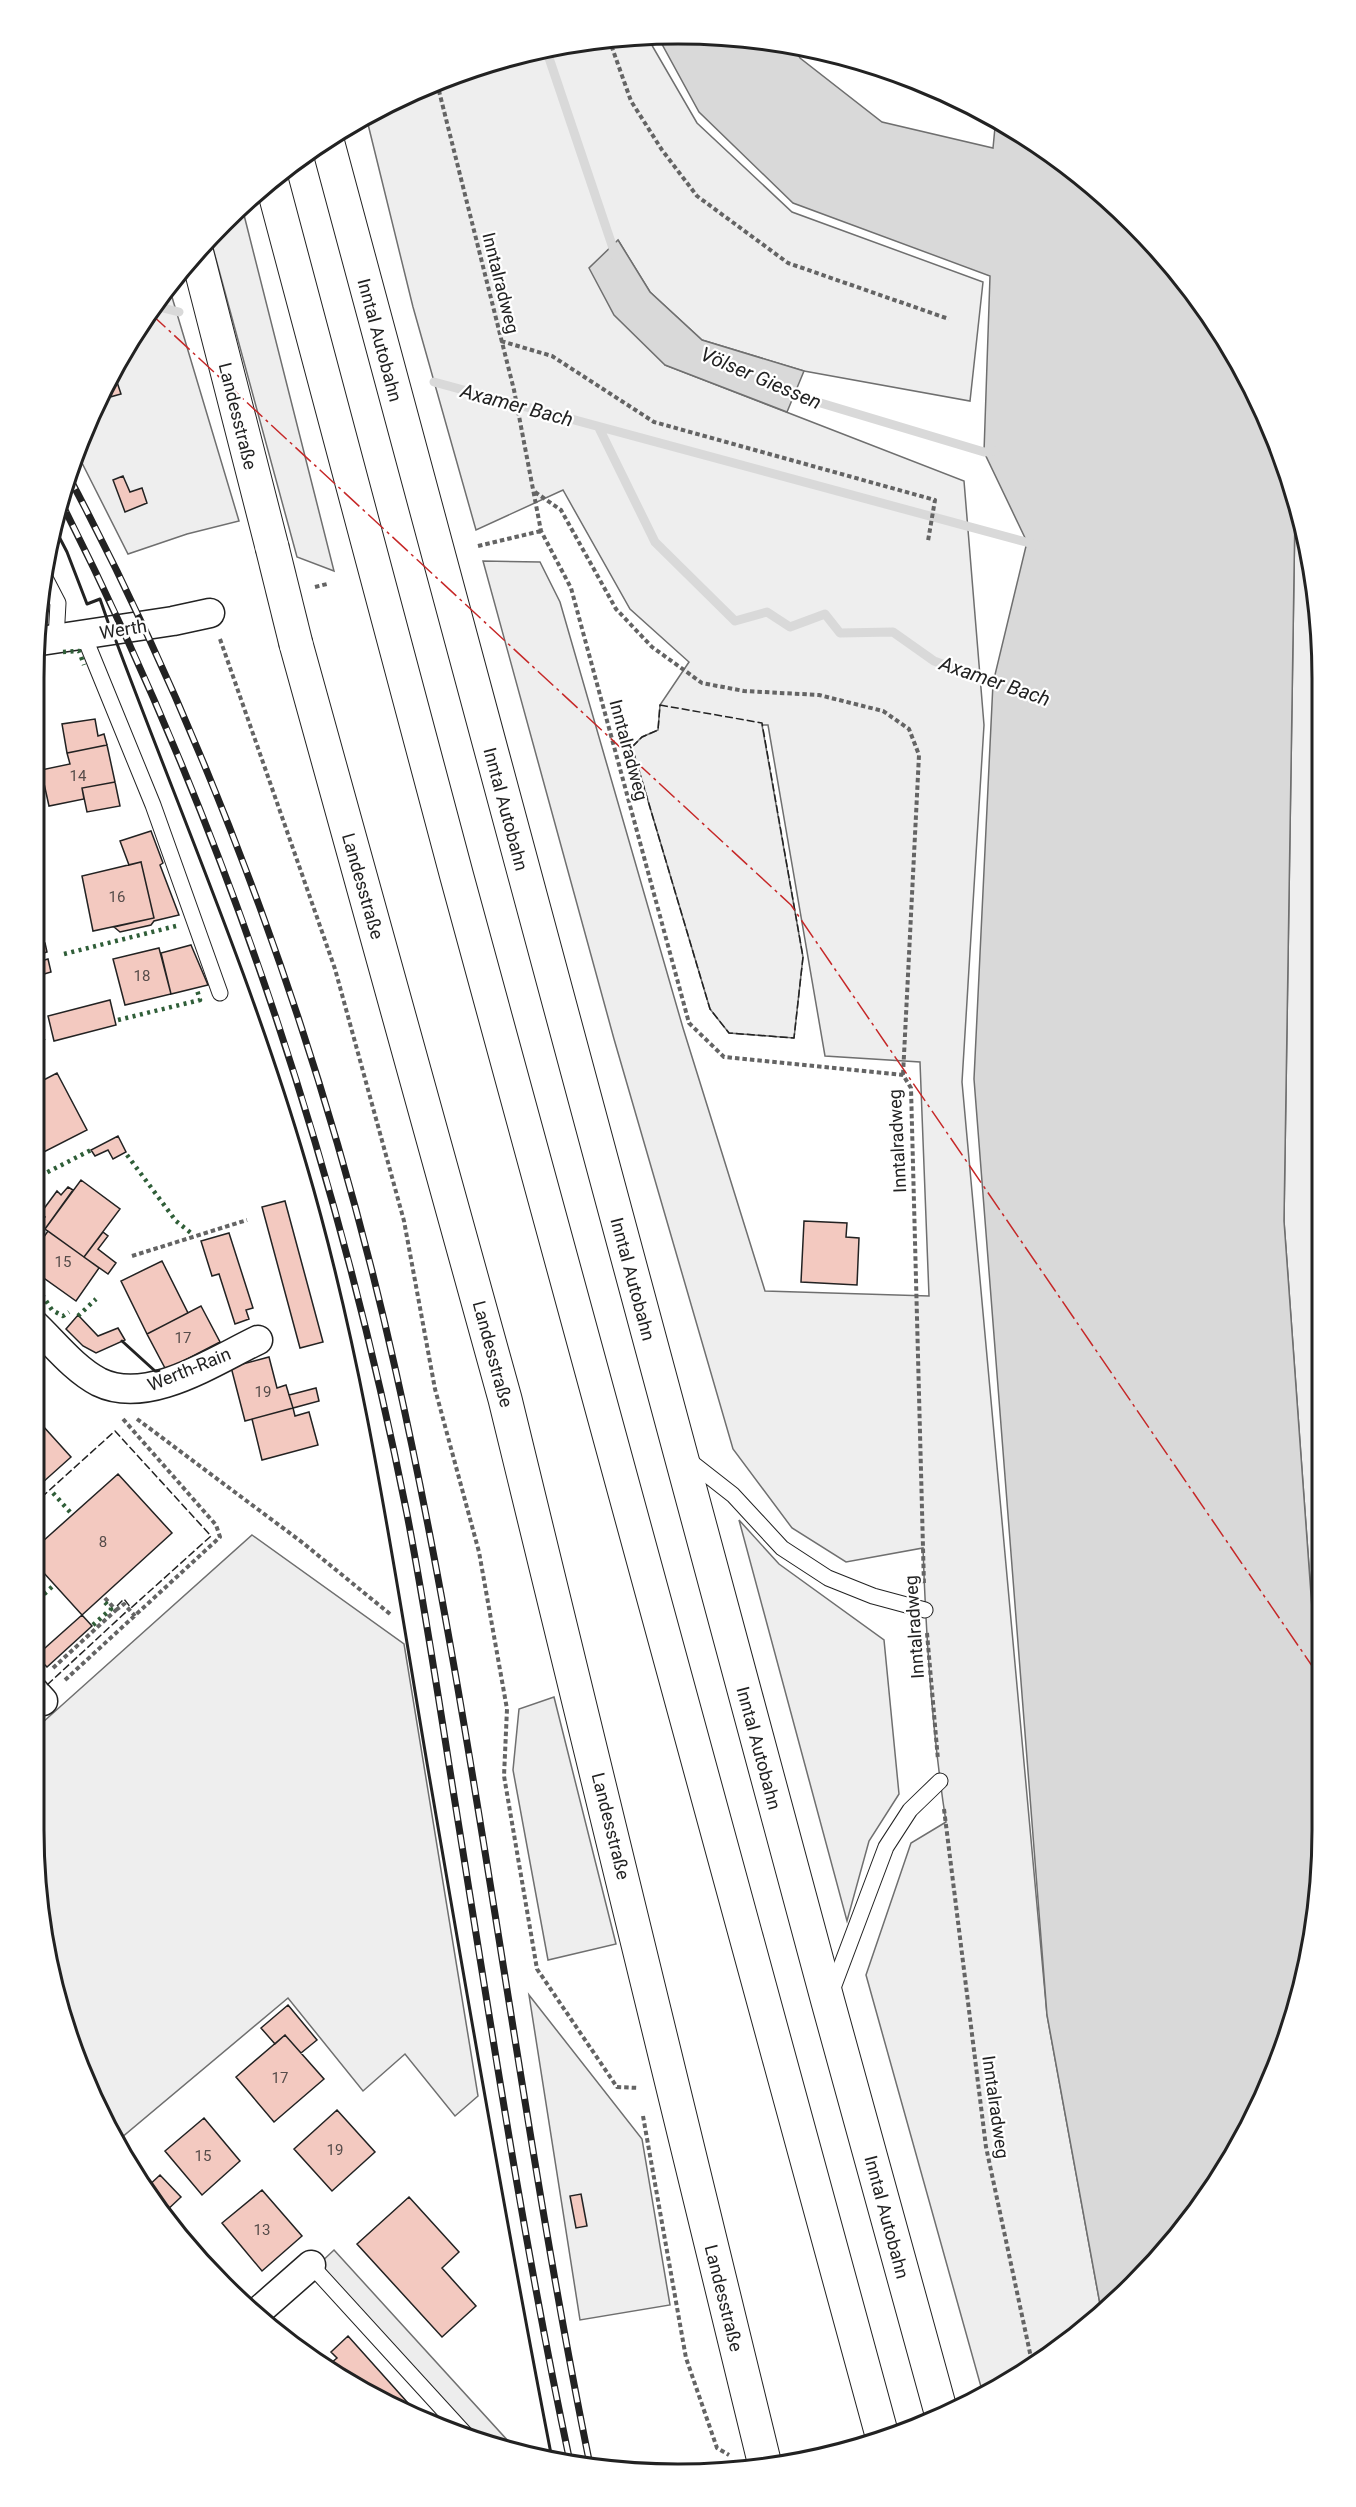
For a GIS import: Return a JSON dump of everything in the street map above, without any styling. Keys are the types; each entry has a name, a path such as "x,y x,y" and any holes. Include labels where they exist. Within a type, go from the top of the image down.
{"main road":[{"name":"Inntal Autobahn","path":"329,148 828,2002 939,2407"},
{"path":"274,190 457,877 881,2430"},
{"name":"Landesstraße","path":"199,262 296,644 505,1399 650,1983 749,2459"}],"street":[{"name":"Werth","path":"58,639 210,613"},
{"name":"Werth-Rain","path":"44,1333 85,1372 114,1388 145,1388 166,1383 258,1340"},
{"path":"262,2308 311,2265"}],"lane":[{"path":"50,588 58,603 58,639 153,805 220,993"},
{"path":"680,1454 733,1495 782,1548 828,1578 873,1596 925,1610"},
{"path":"828,2002 886,1847 910,1810 940,1781"},
{"path":"311,2265 455,2423"}],"path":[{"path":"612,47 631,101 662,150 697,196 788,263 949,319"},
{"name":"Inntalradweg","path":"439,91 514,390 541,531 571,588 688,1023 724,1057 903,1075 911,1088 925,1610 940,1781 986,2147 1030,2358"},
{"path":"501,341 552,356 654,422 935,500 928,541"},
{"path":"535,492 561,510 616,609 652,647 702,683 744,690 819,695 883,711 909,729 919,755 903,1075"},
{"path":"478,546 541,531"},
{"path":"210,613 334,969 404,1221 435,1389 479,1552 507,1709 504,1776 537,1969 617,2087 673,2090"},
{"path":"132,1256 247,1220"},
{"path":"98,1381 131,1414 303,1543 390,1614"},
{"path":"44,1685 135,1616 220,1537 219,1529 126,1423 98,1381"},
{"path":"103,1596 116,1610"},
{"path":"44,1685 116,1610 124,1604 135,1616"},
{"path":"638,2088 640,2100"},
{"path":"642,2112 686,2358 717,2448 744,2460"}],"shaded area":[{"path":"637,45 652,45 697,123 792,212 983,282 970,401 804,371 702,340 650,292 618,240 665,365 964,481 984,725 962,1082 1047,2015 1100,2303 1031,2357 981,2386 866,1975 911,1843 946,1822 930,1685 923,1548 846,1562 792,1528 733,1449 614,1039 483,561 540,562 560,602 683,1028 765,1291 929,1296 920,1062 825,1056 768,725 762,725 803,957 794,1038 729,1033 710,1009 632,747 642,737 658,730 660,705 689,662 630,609 563,490 476,530 413,307 368,125 435,92 514,65 595,49"},
{"path":"244,215 334,571 297,557 213,247"},
{"path":"172,296 239,521 187,534 128,554 82,462 109,397 150,325"},
{"path":"1295,530 1307,595 1312,678 1312,1608 1284,1221"},
{"path":"739,1520 779,1564 884,1640 899,1794 869,1841 847,1921"},
{"path":"252,1535 404,1644 478,2096 455,2116 405,2054 363,2091 288,1998 123,2136 109,2110 77,2033 56,1953 45,1870 44,1721"},
{"path":"554,1697 616,1944 548,1960 513,1770 519,1709"},
{"path":"529,1995 642,2139 670,2305 580,2320"},
{"path":"334,2250 507,2440 462,2425 317,2266"}],"water":[{"path":"662,44 719,45 798,55 882,122 993,148 995,129 1031,150 1096,201 1127,229 1155,260 1206,325 1247,397 1264,435 1279,474 1295,530 1284,1221 1312,1608 1312,1829 1307,1912 1291,1993 1279,2033 1247,2110 1206,2182 1181,2215 1127,2278 1100,2303 1047,2015 974,1079 993,683 1027,542 984,452 990,276 793,203 699,112"},
{"path":"618,240 650,292 702,340 804,371 787,412 665,365 614,315 589,268"}],"building":[{"path":"117,382 121,394 110,396"},
{"path":"123,476 130,492 142,488 147,503 125,512 113,480"},
{"path":"95,719 98,736 104,734 107,745 67,753 62,724"},
{"path":"107,745 115,782 82,788 84,799 49,806 44,784 44,769 70,764 67,753"},
{"path":"115,782 120,806 87,812 82,788"},
{"path":"151,831 163,863 160,865 179,915 154,921 151,925 120,932 114,927 154,918 141,862 129,865 120,841"},
{"path":"141,862 154,918 93,931 82,876"},
{"path":"191,945 208,985 171,994 161,953"},
{"path":"159,948 171,994 125,1005 113,959"},
{"path":"48,959 51,972 44,974 44,960"},
{"path":"110,1000 116,1025 54,1041 48,1016"},
{"path":"57,1073 87,1130 44,1152 44,1080"},
{"path":"118,1136 126,1152 113,1159 108,1150 95,1156 91,1150"},
{"path":"81,1180 120,1209 84,1257 45,1229"},
{"path":"68,1187 73,1190 45,1229 44,1209 57,1191 61,1195"},
{"path":"285,1201 323,1342 300,1348 262,1207"},
{"path":"804,1221 847,1223 846,1237 859,1238 857,1285 801,1282"},
{"path":"48,1231 99,1268 76,1301 44,1278 44,1237"},
{"path":"103,1232 108,1236 98,1249 116,1263 108,1274 84,1257"},
{"path":"229,1233 253,1308 246,1310 249,1319 235,1324 219,1274 212,1276 201,1241"},
{"path":"162,1261 188,1313 147,1334 121,1281"},
{"path":"201,1306 220,1342 166,1370 147,1334"},
{"path":"78,1315 98,1336 118,1328 125,1340 96,1353 83,1346 66,1329"},
{"path":"269,1357 277,1388 286,1385 293,1408 245,1421 231,1367"},
{"path":"316,1388 319,1401 293,1408 289,1395"},
{"path":"293,1408 295,1416 309,1412 318,1445 262,1460 252,1419"},
{"path":"44,1427 71,1457 44,1481"},
{"path":"118,1474 172,1533 82,1615 44,1573 44,1540"},
{"path":"82,1615 92,1626 47,1667 44,1664 44,1649"},
{"path":"288,2005 317,2040 301,2053 285,2035 275,2044 261,2028"},
{"path":"285,2035 324,2079 274,2122 236,2077"},
{"path":"337,2110 375,2152 332,2191 294,2149"},
{"path":"204,2118 240,2161 202,2195 165,2151"},
{"path":"160,2175 181,2197 170,2208 151,2183"},
{"path":"262,2190 302,2236 262,2271 222,2223"},
{"path":"581,2194 587,2226 576,2228 570,2196"},
{"path":"409,2197 459,2252 442,2268 476,2306 442,2337 357,2244"},
{"path":"348,2336 408,2403 333,2362 337,2358 331,2352"}],"waterway":[{"name":"Völser Giessen","path":"549,57 616,257"},
{"name":"Axamer Bach","path":"163,308 179,312"},
{"name":"Axamer Bach","path":"434,382 1037,545"},
{"name":"Völser Giessen","path":"784,392 984,452 995,451"},
{"name":"Axamer Bach","path":"599,428 655,542 735,621 767,612 790,627 825,614 840,633 893,632 934,661 1003,686"}],"railway":[{"path":"73,486 173,691 219,801 262,914 301,1027 337,1142 368,1257 396,1372 425,1508 450,1644 540,2192 588,2457"},
{"path":"66,512 119,622 173,745 223,869 268,995 309,1122 346,1251 378,1381 414,1549 508,2130 537,2296 568,2453"}],"hedge":[{"path":"63,652 79,651 84,665"},
{"path":"64,954 180,925"},
{"path":"118,1020 200,1000 197,990"},
{"path":"44,1174 91,1150"},
{"path":"127,1155 176,1221 191,1233"},
{"path":"44,1298 52,1310 63,1316 69,1312"},
{"path":"78,1316 96,1299"},
{"path":"53,1493 70,1512"},
{"path":"44,1594 53,1586"},
{"path":"93,1625 111,1609 102,1599"}],"fence":[{"path":"660,705 762,723 803,957 794,1038 729,1033 710,1009 632,747 642,737 658,730 660,705"},
{"path":"44,1495 115,1431 211,1536 131,1608 124,1599 117,1606"},
{"path":"47,1685 126,1612"}],"wall":[{"path":"60,538 87,604 100,599 108,622"},
{"path":"116,641 264,1031 306,1163 345,1311 376,1461 442,1850 550,2450"},
{"path":"122,1341 155,1371 159,1371"}],"power":[{"path":"155,318 791,905 1312,1666"}]}
